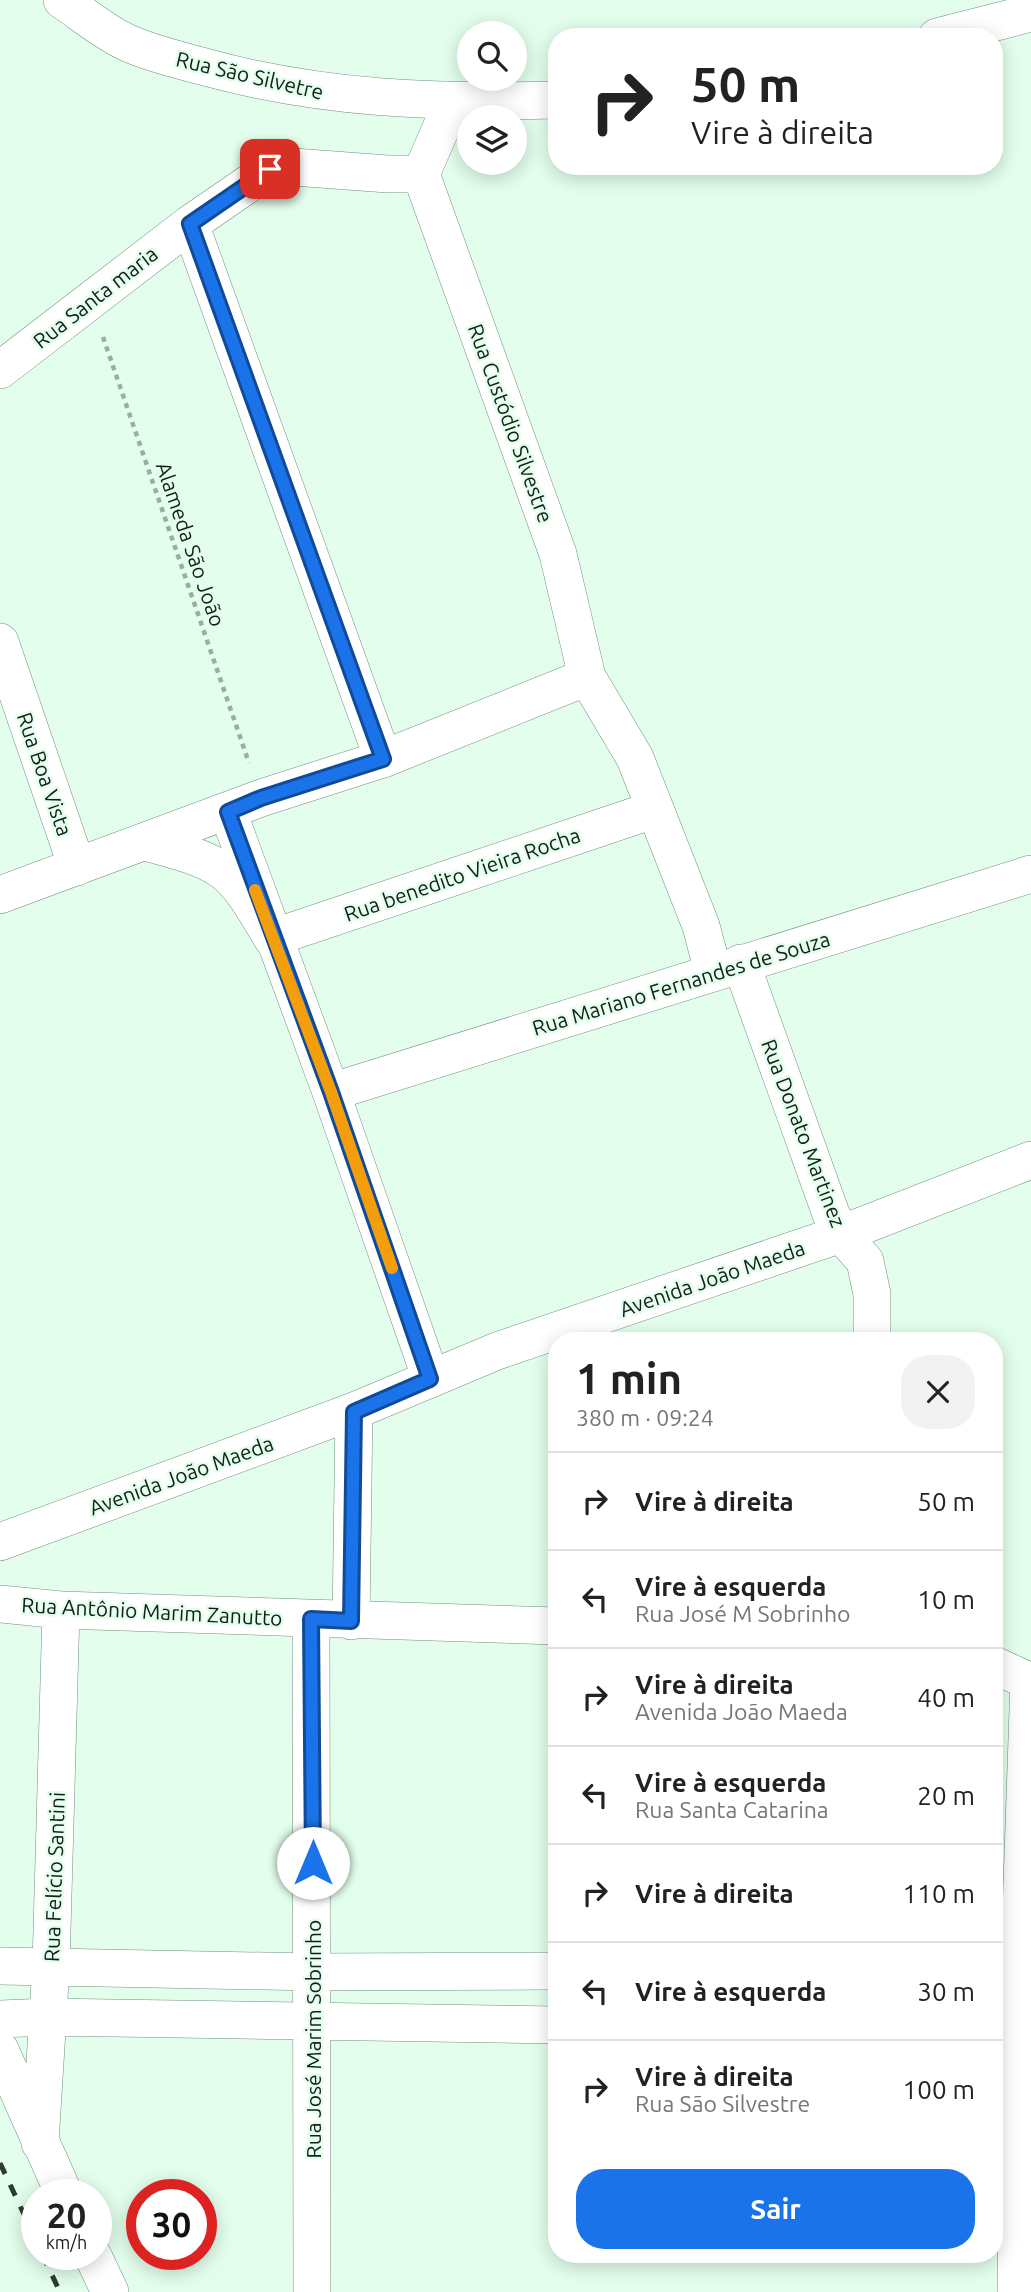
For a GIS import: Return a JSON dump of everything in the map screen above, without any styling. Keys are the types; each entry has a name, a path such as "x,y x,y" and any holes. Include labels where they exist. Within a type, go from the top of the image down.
{"street":[{"name":"Rua São Silvetre","path":"62,0 128,43 247,79 319,93 452,103 548,100"},
{"path":"972,28 1031,13"},
{"path":"421,174 452,103"},
{"name":"Rua Santa maria","path":"0,370 190,224 260,174 280,166 421,174"},
{"name":"Rua Custódio Silvestre","path":"421,174 558,554 587,677"},
{"path":"190,224 383,759"},
{"name":"Rua Boa Vista","path":"0,642 77,867"},
{"path":"0,895 261,798 383,759 587,677"},
{"name":"Rua Donato Martinez","path":"587,677 635,758 653,810 701,926 727,967 841,1234 865,1261 872,1294 872,1332"},
{"name":"Rua benedito Vieira Rocha","path":"272,938 653,810"},
{"path":"228,812 272,938 331,1092 430,1379"},
{"path":"145,842 205,858 227,872 243,887 272,938"},
{"name":"Rua Mariano Fernandes de Souza","path":"331,1092 1031,874"},
{"name":"Avenida João Maeda","path":"554,1332 841,1234 1031,1160"},
{"name":"Avenida João Maeda","path":"0,1542 354,1412 498,1351 548,1334"},
{"path":"351,1621 354,1412"},
{"name":"Rua Antônio Marim Zanutto","path":"0,1604 61,1610 548,1626"},
{"name":"Rua Felício Santini","path":"40,2143 51,1966 61,1610"},
{"name":"Rua José Marim Sobrinho","path":"311,1619 313,2292"},
{"path":"1003,1669 1030,1682 1014,1969 1016,2292"},
{"path":"0,1966 313,1972 548,1971"},
{"path":"0,2019 48,2017 548,2025"},
{"path":"0,2050 57,2179"},
{"path":"100,2270 110,2292"}],"path":[{"name":"Alameda São João","path":"90,300 261,798"}],"railway":[{"path":"0,2163 21,2208"},
{"path":"50,2270 60,2292"}],"slow traffic":[{"path":"255,890 331,1092 392,1268"}],"route":[{"path":"270,169 228,195 190,224 383,759 261,798 228,812 272,938 331,1092 430,1379 354,1412 351,1621 311,1619 313,1863"}]}
